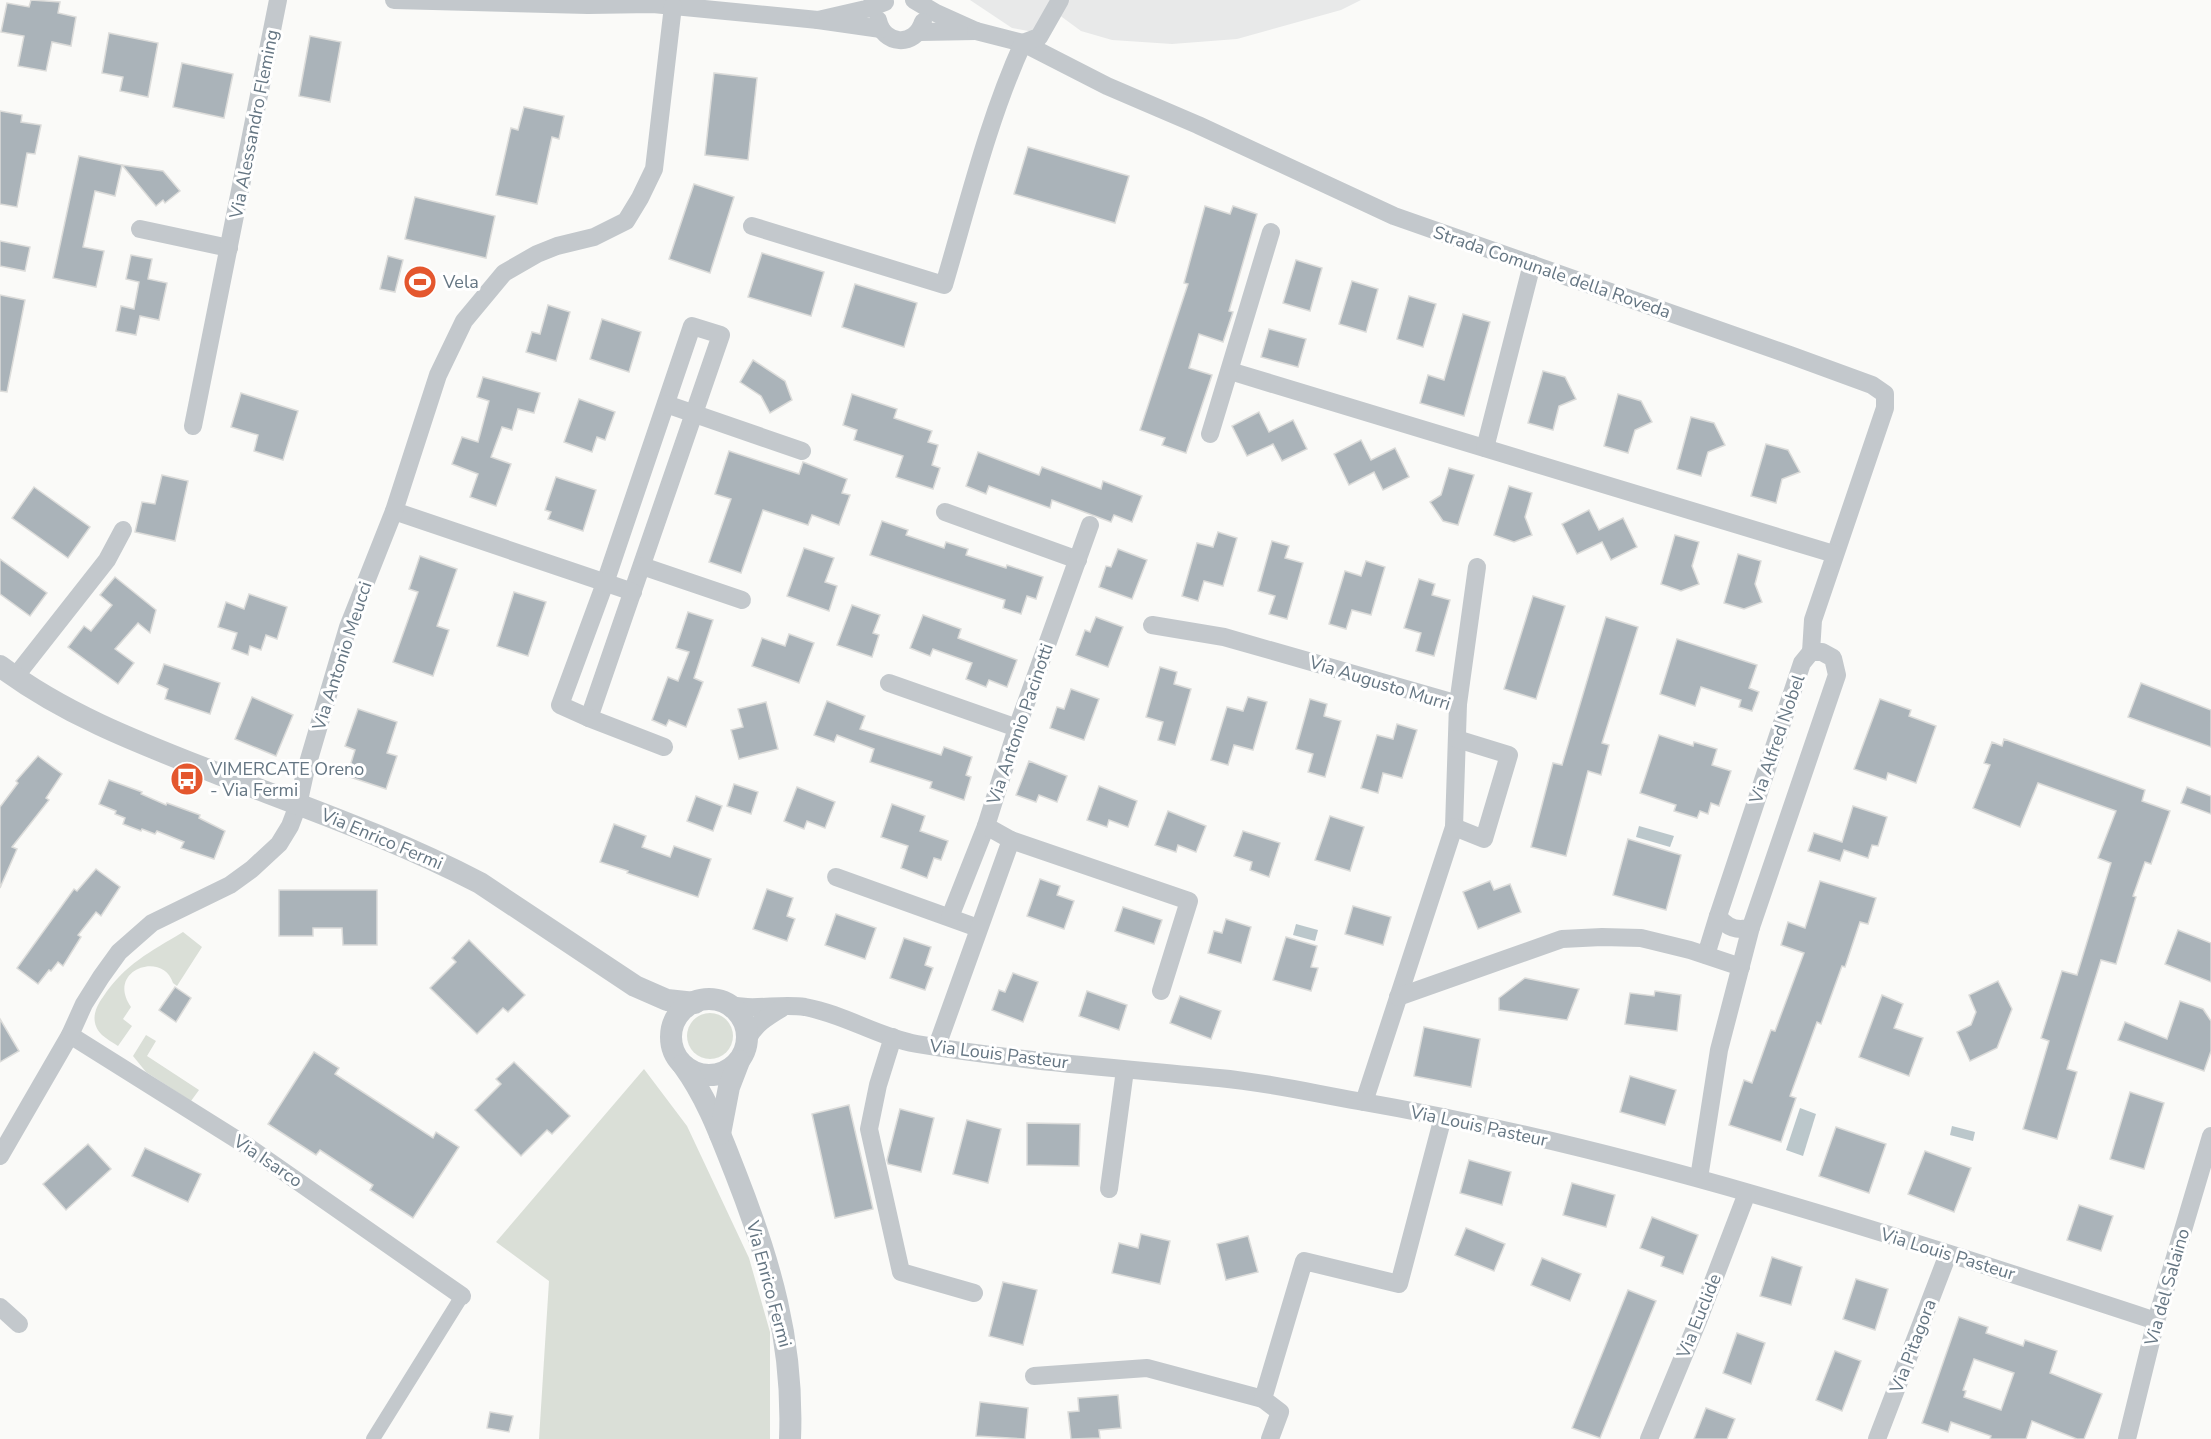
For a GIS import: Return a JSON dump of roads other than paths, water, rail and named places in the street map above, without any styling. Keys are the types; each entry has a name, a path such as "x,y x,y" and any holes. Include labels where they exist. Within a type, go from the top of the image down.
{"street":[{"name":"Via Alessandro Fleming","path":"193,426 278,0"},
{"path":"394,0 673,6"},
{"name":"Strada Comunale della Roveda","path":"913,0 976,31 1023,44 1107,86 1394,216 1862,381 1885,394 1885,408 1813,620 1811,652"},
{"name":"Strada Comunale della Roveda","path":"913,0 922,10 923,17 919,32"},
{"path":"752,226 944,285 994,119 1023,44 1039,37 1060,0"},
{"name":"Strada Comunale della Roveda","path":"887,1 878,14 881,29 885,35 899,41 907,40 919,32 976,31"},
{"name":"Strada Comunale della Roveda","path":"818,20 866,9 887,1"},
{"name":"Strada Comunale della Roveda","path":"673,6 790,9 818,20 881,29"},
{"name":"Via Antonio Meucci","path":"298,805 305,773 348,627 394,511 438,375 464,321 504,273 537,254 557,246 594,237 626,221 654,169 673,6"},
{"path":"140,229 229,248"},
{"path":"1210,434 1271,232"},
{"path":"1485,448 1532,264"},
{"path":"589,718 721,335 692,326 561,705 589,718 664,747"},
{"path":"1230,371 1834,554"},
{"path":"666,404 802,451"},
{"path":"394,511 633,592"},
{"path":"945,512 1078,560"},
{"name":"Via Antonio Pacinotti","path":"1090,525 1017,728 986,826 1011,840 1189,901 1161,991"},
{"name":"Via Enrico Fermi","path":"123,530 107,560 8,671 68,710 122,736 420,853 480,883 634,986 667,1000 695,1003"},
{"path":"642,566 742,600"},
{"path":"1458,704 1477,567"},
{"name":"Via Augusto Murri","path":"1152,625 1224,637 1458,704 1454,827 1364,1102"},
{"name":"Via Alfred Nobel","path":"1699,1178 1719,1050 1751,927 1837,675 1833,658 1822,652 1811,652 1802,663 1706,956"},
{"path":"889,683 1017,728"},
{"path":"1454,827 1484,839 1509,755 1457,739"},
{"path":"0,1156 101,977 118,952 152,923 230,885 252,869 279,844 290,826 298,805"},
{"path":"950,917 986,826"},
{"path":"937,1046 1011,840"},
{"path":"836,877 978,928"},
{"path":"1718,916 1722,922 1732,927 1743,930 1751,927"},
{"path":"1398,997 1562,939 1641,938 1741,968"},
{"name":"Via Enrico Fermi","path":"634,986 660,1016 672,1041"},
{"path":"739,1061 725,1072 710,1075 696,1073 683,1065 675,1054 672,1041 677,1017 683,1010 695,1003 711,1000 724,1003 734,1009 741,1018 746,1028 747,1040"},
{"name":"Via Louis Pasteur","path":"724,1003 741,1008 806,1007 916,1044 1125,1070 1223,1078 1443,1117 1699,1178 1948,1254 2156,1321"},
{"path":"720,1134 729,1086 752,1030 763,1020 787,1006"},
{"name":"Via Isarco","path":"70,1035 247,1146 462,1296"},
{"path":"893,1037 878,1085 870,1129 901,1272 974,1293"},
{"name":"Via Enrico Fermi","path":"683,1065 699,1087 720,1134 760,1242 781,1316 789,1368 790,1439"},
{"path":"1109,1189 1125,1070"},
{"path":"1263,1399 1304,1261 1399,1284 1443,1117"},
{"name":"Via del Salaino","path":"2127,1439 2156,1321 2211,1136"},
{"name":"Via Euclide","path":"1649,1439 1698,1321 1747,1193"},
{"name":"Via Pitagora","path":"1877,1439 1948,1254"},
{"path":"373,1439 462,1296"},
{"path":"0,1307 19,1324"},
{"path":"1034,1376 1147,1368 1263,1399 1280,1412 1270,1439"}],"place":[{"name":"Vela","path":"420,282"},
{"name":"VIMERCATE Oreno - Via Fermi","path":"187,779"}]}
